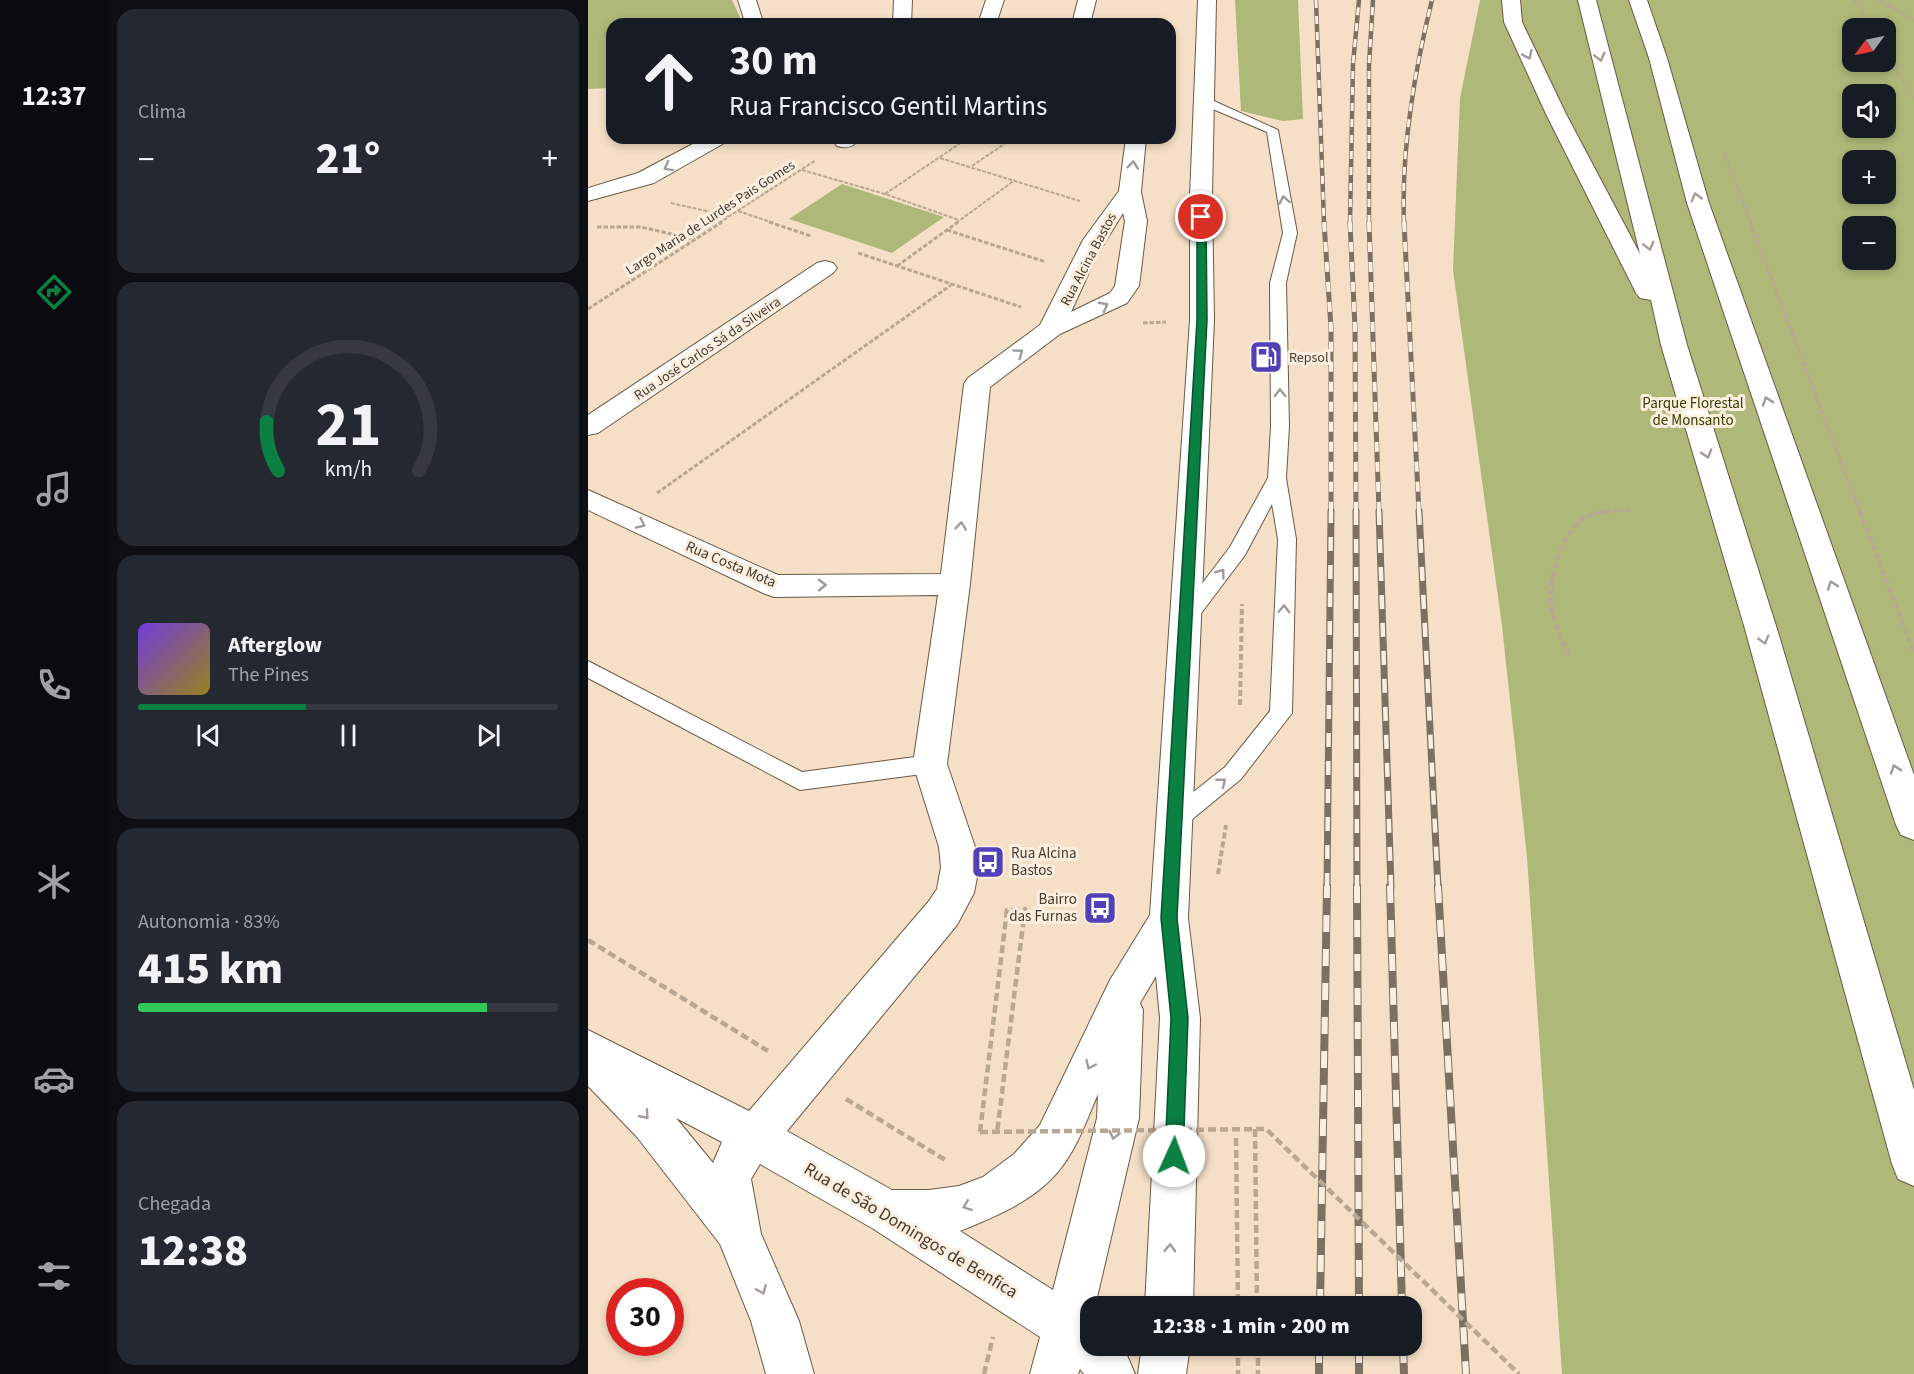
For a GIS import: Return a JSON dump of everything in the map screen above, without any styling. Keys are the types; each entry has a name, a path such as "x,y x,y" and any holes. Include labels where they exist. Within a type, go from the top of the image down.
{"main road":[{"path":"747,0 753,18"},
{"path":"903,0 906,18"},
{"path":"989,18 995,0"},
{"path":"1082,18 1086,0"},
{"path":"1169,1296 1180,1018 1169,918 1202,320 1201,196 1207,0"},
{"path":"1511,0 1513,22 1556,114 1674,345"},
{"path":"1587,0 1674,345 1764,641 1914,1164"},
{"path":"1638,0 1658,58 1698,203 1914,825"},
{"path":"588,195 646,178 708,144"},
{"name":"Rua Alcina Bastos","path":"755,1137 943,913 955,892 960,867 957,847 930,764 955,584 977,384 1051,329 1119,298 1127,286 1136,221 1130,192 1135,144"},
{"name":"Rua Alcina Bastos","path":"1051,329 1077,272 1112,211 1130,192"},
{"name":"Rua José Carlos Sá da Silveira","path":"588,427 825,268"},
{"name":"Rua Costa Mota","path":"588,499 774,586 955,584"},
{"path":"888,1212 929,1213 959,1209 998,1193 1030,1169 1055,1140 1124,993 1169,918"},
{"path":"1086,1296 1090,1237 1118,1118 1124,993"},
{"name":"Rua de São Domingos de Benfica","path":"588,1049 755,1137 888,1212 1080,1337"},
{"path":"588,1059 617,1084 675,1148 739,1236"},
{"path":"755,1137 736,1159 729,1179 730,1194 739,1236 775,1322 790,1374"},
{"path":"1054,1374 1080,1343"},
{"name":"Rua de São Domingos de Benfica","path":"1100,1356 1106,1362 1111,1374"},
{"path":"1162,1374 1165,1356"}],"lane":[{"path":"1176,819 1233,773 1281,713 1287,539 1277,478 1280,426 1278,284 1290,233 1272,130 1263,124 1205,101"},
{"path":"1186,620 1238,550 1277,478"},
{"path":"588,669 800,781 930,764"}],"path":[{"path":"1854,0 1866,18"},
{"path":"1878,0 1914,20"},
{"path":"1896,69 1914,100"},
{"name":"Largo Maria de Lurdes Pais Gomes","path":"588,309 841,144"},
{"path":"885,194 960,144"},
{"path":"971,167 1004,144"},
{"path":"1722,148 1914,654"},
{"path":"940,158 1112,211"},
{"path":"802,170 885,194 959,220"},
{"path":"896,266 1016,180"},
{"path":"675,204 730,216"},
{"path":"738,211 817,238"},
{"path":"606,228 641,227 694,239"},
{"path":"946,230 1077,272"},
{"path":"850,250 1033,311 1051,329"},
{"path":"625,516 951,285"},
{"path":"1568,655 1551,602 1557,562 1567,540 1582,519 1606,510 1629,510"},
{"path":"996,1141 1026,909 1007,910 980,1132 1255,1129 1266,1129 1520,1374"},
{"path":"1255,1129 1257,1296"},
{"path":"1236,1138 1238,1296"},
{"path":"1238,1356 1238,1374"},
{"path":"1258,1356 1258,1374"}],"green space":[{"path":"588,0 732,0 739,18 606,18 606,88 588,89"},
{"path":"1235,0 1298,0 1303,119 1283,121 1241,111"},
{"name":"Parque Florestal de Monsanto","path":"1480,0 1914,0 1914,1374 1562,1374 1527,857 1502,626 1453,270 1460,98"},
{"path":"842,184 944,217 892,253 789,219"}],"railway":[{"path":"1316,0 1324,223"},
{"path":"1350,222 1353,64 1359,0"},
{"path":"1369,222 1369,65 1373,0"},
{"path":"1404,222 1405,167 1410,111 1432,0"},
{"path":"1324,222 1331,328 1331,511"},
{"path":"1350,222 1355,328 1356,512"},
{"path":"1369,222 1379,512"},
{"path":"1404,222 1419,512"},
{"path":"1327,887 1331,511"},
{"path":"1356,511 1357,887"},
{"path":"1379,511 1391,887"},
{"path":"1419,511 1438,887"},
{"path":"1320,1296 1327,886"},
{"path":"1357,886 1359,1296"},
{"path":"1390,886 1402,1296"},
{"path":"1438,886 1466,1374"},
{"path":"1319,1356 1319,1374"},
{"path":"1359,1356 1359,1374"},
{"path":"1403,1356 1404,1374"}],"place":[{"name":"Repsol","path":"1266,357"},
{"name":"Rua Alcina Bastos","path":"988,862"},
{"name":"Bairro das Furnas","path":"1100,908"}],"route":[{"path":"1174,1156 1180,1018 1169,918 1202,320 1201,217"}]}
